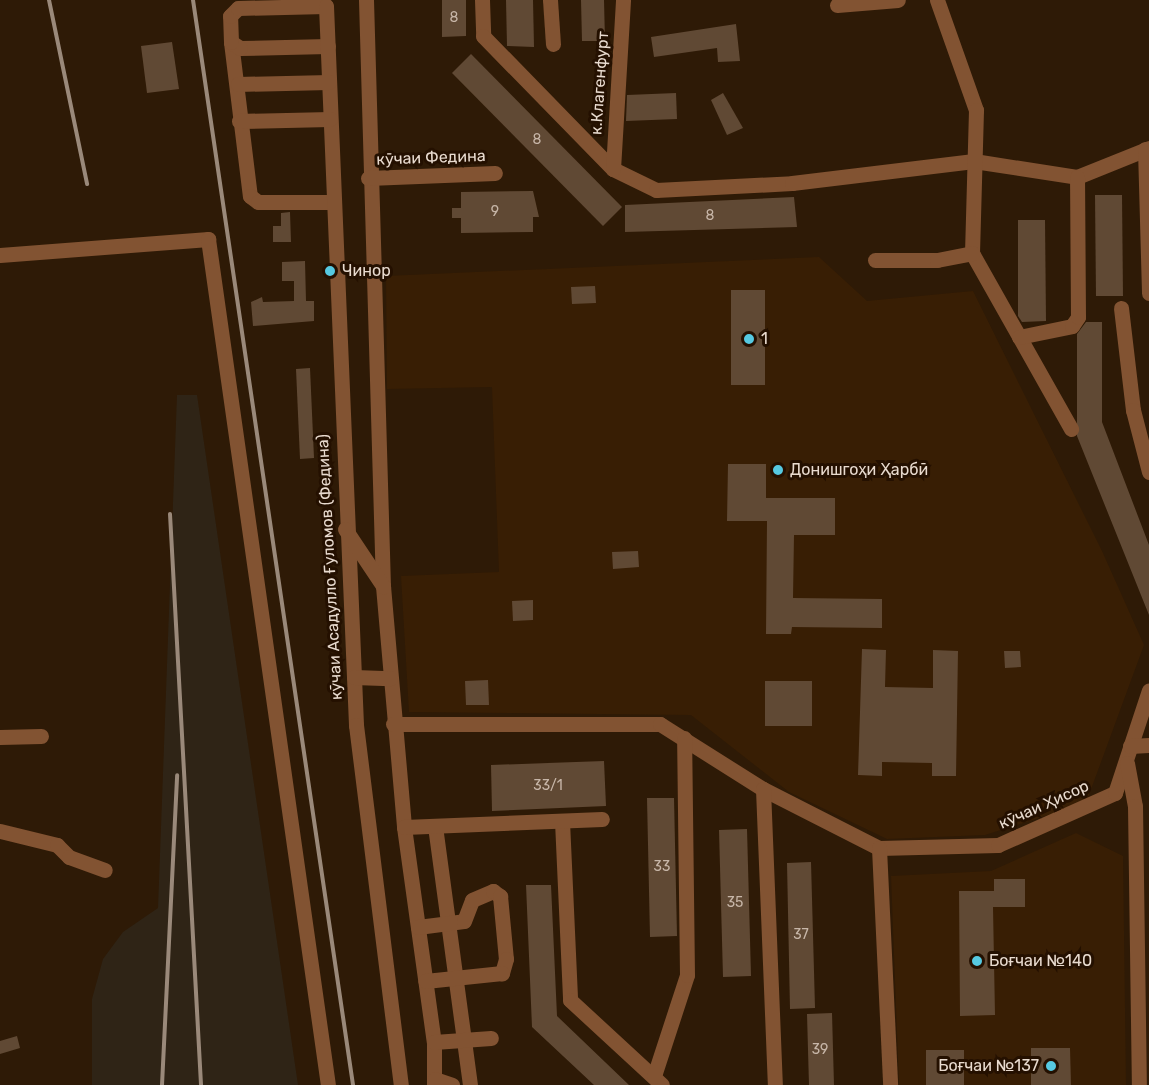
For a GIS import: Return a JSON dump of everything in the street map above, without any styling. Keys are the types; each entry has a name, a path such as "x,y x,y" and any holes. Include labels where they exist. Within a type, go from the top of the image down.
{"street":[{"path":"366,0 369,178 383,586 393,724 404,827 434,1042 434,1082 452,1085"},
{"path":"482,0 483,36 613,169 656,190 792,183 974,162 1077,177 1147,148 1149,293"},
{"path":"550,0 553,44"},
{"name":"к.Клагенфурт","path":"613,169 622,0"},
{"path":"837,5 898,0"},
{"path":"937,0 976,110 972,253 1071,429"},
{"name":"кӯчаи Асадулло Ғуломов (Федина)","path":"333,202 258,202 250,196 240,121 238,84 231,42 230,16 238,8 327,2 345,528 354,677 401,1085"},
{"path":"231,42 240,48 328,46"},
{"path":"238,84 329,82"},
{"path":"240,121 330,119"},
{"name":"кӯчаи Федина","path":"369,178 495,173"},
{"path":"1019,337 1072,326 1078,317 1077,177"},
{"path":"0,255 208,239 328,1085"},
{"path":"875,260 937,260 972,253"},
{"path":"1121,308 1133,410 1149,472"},
{"path":"345,528 383,586"},
{"path":"354,677 390,678"},
{"name":"кӯчаи Ҳисор","path":"879,848 998,845 1115,793 1149,690"},
{"path":"393,724 660,724 763,789 879,848 890,1085"},
{"path":"0,737 41,736"},
{"path":"562,821 570,1000 658,1080 687,975 684,738"},
{"path":"1139,1085 1135,806 1128,753 1149,745"},
{"path":"763,789 774,1085"},
{"path":"404,827 602,819"},
{"path":"435,826 470,1085"},
{"path":"0,831 57,845 69,857 105,870"},
{"path":"418,927 464,921 472,900 493,891 500,896 502,974 425,981"},
{"path":"434,1042 491,1038"}],"shaded area":[{"name":"Донишгоҳи Ҳарбӣ","path":"819,257 867,301 973,291 1102,551 1144,645 1086,803 985,835 887,839 789,792 691,715 409,712 401,576 499,572 492,387 387,389 386,276"},
{"path":"177,395 197,395 298,1085 92,1085 92,999 103,959 123,932 158,908"},
{"path":"1076,833 1123,856 1126,1085 899,1085 891,876 991,871"}],"building":[{"path":"442,0 466,0 466,36 442,37"},
{"path":"506,0 533,0 534,47 507,46"},
{"path":"581,0 604,0 605,41 582,41"},
{"path":"736,24 740,61 718,62 717,48 654,57 651,37"},
{"path":"172,42 179,89 147,93 141,46"},
{"path":"471,54 622,207 603,226 452,73"},
{"path":"676,93 677,119 626,121 627,95"},
{"path":"723,93 743,128 727,135 711,100"},
{"path":"533,191 539,217 533,217 533,232 461,233 461,218 452,218 452,208 461,208 461,192"},
{"path":"1095,195 1122,195 1123,296 1096,296"},
{"path":"794,197 797,227 625,232 625,205"},
{"path":"290,212 291,242 273,242 273,226 281,226 281,213"},
{"path":"1018,220 1045,220 1046,321 1022,322 1018,316"},
{"path":"305,261 306,301 314,301 314,321 253,326 251,302 262,297 263,302 294,301 294,281 282,281 282,262"},
{"path":"595,286 596,303 572,304 571,287"},
{"path":"731,290 765,290 765,385 731,385"},
{"path":"1086,322 1102,322 1102,422 1149,545 1149,615 1077,436 1077,334"},
{"path":"310,368 314,458 300,459 296,369"},
{"path":"728,464 766,464 766,498 835,498 835,535 794,535 793,598 882,599 882,628 792,627 791,634 766,634 767,521 727,521"},
{"path":"638,551 639,567 613,569 612,552"},
{"path":"533,600 533,620 513,621 512,601"},
{"path":"862,649 886,650 885,687 933,688 933,650 958,651 956,776 932,776 932,763 882,762 882,776 858,775"},
{"path":"1004,651 1020,651 1021,667 1005,668"},
{"path":"488,680 489,705 466,705 465,681"},
{"path":"765,681 812,681 812,726 765,726"},
{"path":"604,761 606,806 492,811 491,765"},
{"path":"647,798 674,798 677,936 650,937"},
{"path":"747,829 751,976 723,977 719,830"},
{"path":"811,862 815,1008 790,1009 787,863"},
{"name":"Боғчаи №140","path":"994,879 1025,879 1025,907 993,907 995,1015 960,1016 959,891 994,891"},
{"path":"526,885 551,885 557,1016 629,1085 594,1085 532,1027"},
{"path":"832,1013 834,1085 809,1085 807,1014"},
{"path":"17,1036 20,1048 0,1054 0,1041"},
{"name":"Боғчаи №137","path":"1031,1048 1070,1048 1071,1085 1031,1085"},
{"path":"926,1050 964,1050 964,1085 926,1085"}],"railway":[{"path":"49,0 87,184"},
{"path":"193,0 353,1085"},
{"path":"170,514 201,1085"},
{"path":"162,1085 177,775"}],"place":[{"name":"Чинор","path":"330,271"},
{"name":"1","path":"749,339"},
{"name":"Донишгоҳи Ҳарбӣ","path":"778,470"},
{"name":"Боғчаи №140","path":"977,961"},
{"name":"Боғчаи №137","path":"1051,1066"}]}
